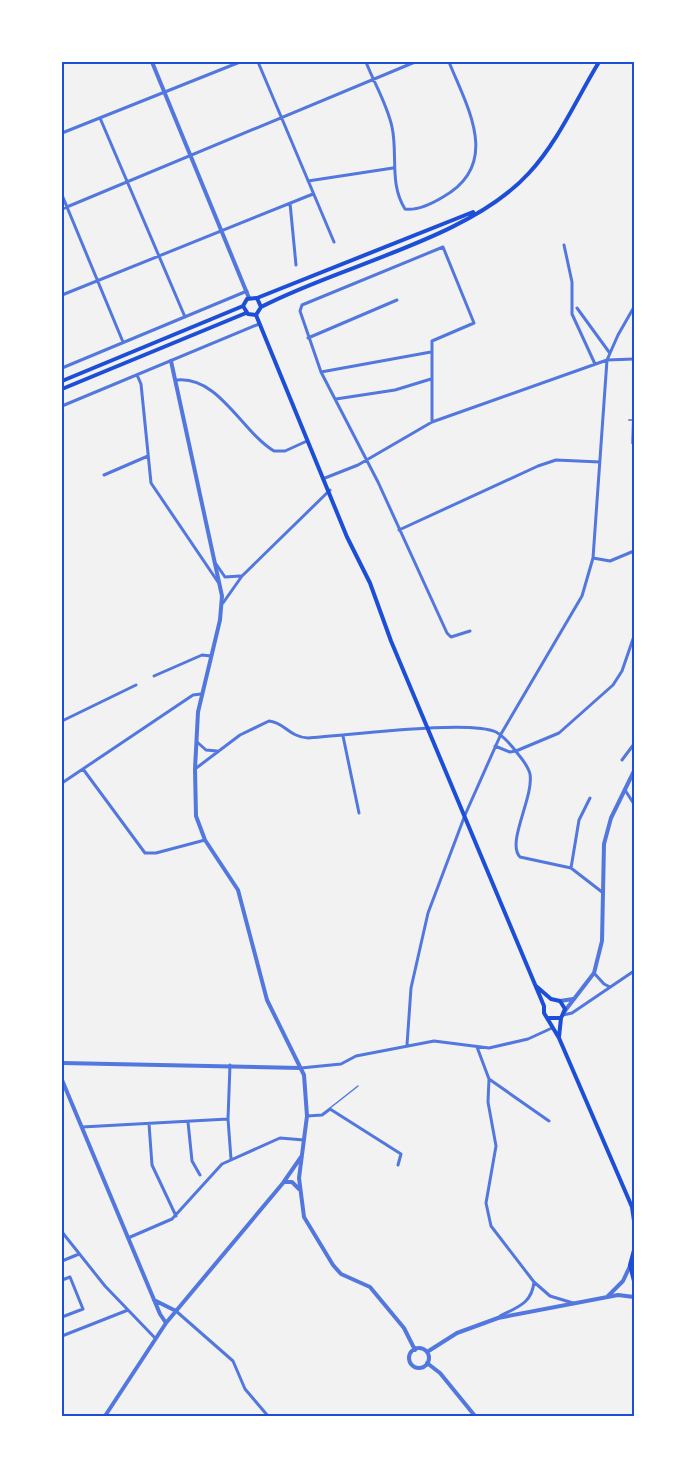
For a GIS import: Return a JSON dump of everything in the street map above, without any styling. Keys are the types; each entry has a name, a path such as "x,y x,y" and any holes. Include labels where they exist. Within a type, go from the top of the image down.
{"main road":[{"path":"256,315 261,307 460,224 510,191 529,173 599,62"},
{"path":"62,381 243,306 249,298 256,298 480,210"},
{"path":"256,298 261,307"},
{"path":"243,306 246,313"},
{"path":"62,389 246,313 256,315"},
{"path":"256,315 552,1028 559,1038 633,1209 634,1221"},
{"path":"535,985 551,999 560,1001 563,1015 559,1038"},
{"path":"544,1006 551,999"},
{"path":"548,1018 563,1015"},
{"path":"634,1250 630,1265 634,1281"}],"street":[{"path":"152,62 223,230 249,298"},
{"path":"62,133 240,62"},
{"path":"258,62 334,242"},
{"path":"366,62 392,129 393,168 400,202 405,209 412,210 451,193 471,169 478,146 475,127 449,62"},
{"path":"62,209 415,62"},
{"path":"100,118 184,317"},
{"path":"308,181 393,168"},
{"path":"62,294 313,194"},
{"path":"62,195 123,342"},
{"path":"290,203 296,265"},
{"path":"564,245 568,254 572,282 572,314 595,364"},
{"path":"432,422 432,341 474,323 443,248 300,307 308,338 321,372 366,458 447,633 451,637 457,637 470,631"},
{"path":"62,362 63,367 247,291"},
{"path":"308,338 398,300"},
{"path":"407,1045 411,988 428,913 465,815 501,734 574,611 589,580 593,558 607,360 634,307"},
{"path":"577,308 610,353"},
{"path":"62,406 260,324"},
{"path":"321,372 431,352"},
{"path":"325,478 358,465 366,458 432,422 607,360 634,359"},
{"path":"171,361 221,584 223,603 201,694 195,753 194,807 205,840 238,890 265,993 304,1075 308,1116 299,1178 304,1217 333,1265 341,1274 370,1287 404,1328 415,1350"},
{"path":"137,375 141,384 153,486 221,584"},
{"path":"177,380 187,379 215,395 271,450 285,451 308,441"},
{"path":"336,399 395,390 431,380"},
{"path":"104,475 148,456"},
{"path":"399,530 538,466 556,460 600,462"},
{"path":"223,603 242,576 330,490"},
{"path":"593,558 610,561 632,552 634,556"},
{"path":"216,564 225,577 242,576"},
{"path":"495,746 510,752 516,751 559,733 613,685 622,671 634,636"},
{"path":"154,676 202,655 211,656"},
{"path":"62,721 136,685"},
{"path":"62,783 193,695 201,694"},
{"path":"195,769 240,735 269,721 275,722 300,738 428,729 482,728 501,734 526,765 530,781 527,807 515,840 517,854 536,861 571,868 603,892"},
{"path":"343,736 359,813"},
{"path":"196,740 206,750"},
{"path":"622,760 634,744"},
{"path":"195,753 206,750 219,751"},
{"path":"82,769 146,853 156,853 205,840"},
{"path":"563,1015 594,973 602,941 604,844 611,818 634,771"},
{"path":"626,790 634,804"},
{"path":"571,868 579,820 590,798"},
{"path":"563,1015 572,1013 634,971"},
{"path":"594,973 610,987"},
{"path":"560,1001 574,999"},
{"path":"62,1063 301,1068 341,1064 356,1056 434,1041 489,1048 515,1042 552,1028"},
{"path":"477,1047 489,1079 488,1102 496,1146 486,1203 488,1215 498,1238 534,1282 549,1296 574,1304"},
{"path":"230,1065 228,1119 231,1159"},
{"path":"489,1079 549,1121"},
{"path":"62,1080 154,1300 166,1323"},
{"path":"308,1116 322,1115 330,1109 401,1154 398,1165"},
{"path":"82,1127 228,1119"},
{"path":"188,1122 192,1161 200,1175"},
{"path":"149,1124 152,1165 176,1216"},
{"path":"128,1238 176,1216 214,1172 231,1159 280,1138 304,1140"},
{"path":"105,1416 166,1323 284,1182 302,1156"},
{"path":"290,1174 299,1178"},
{"path":"284,1182 292,1182 300,1190"},
{"path":"62,1232 128,1310 155,1338"},
{"path":"62,1261 79,1254"},
{"path":"607,1297 623,1281 630,1265"},
{"path":"62,1280 70,1277 83,1309 62,1317"},
{"path":"427,1352 457,1333 498,1318 528,1301 534,1282"},
{"path":"498,1318 607,1297 634,1297"},
{"path":"154,1300 165,1308 176,1311 233,1361 244,1389 268,1416"},
{"path":"62,1336 128,1310"},
{"path":"427,1352 421,1349 415,1350 411,1354 411,1364 419,1368 428,1364"},
{"path":"427,1352 428,1364 440,1373 475,1416"}],"lane":[{"path":"330,1109 358,1086"}],"railway":[{"path":"629,420 633,420 632,443"}]}
